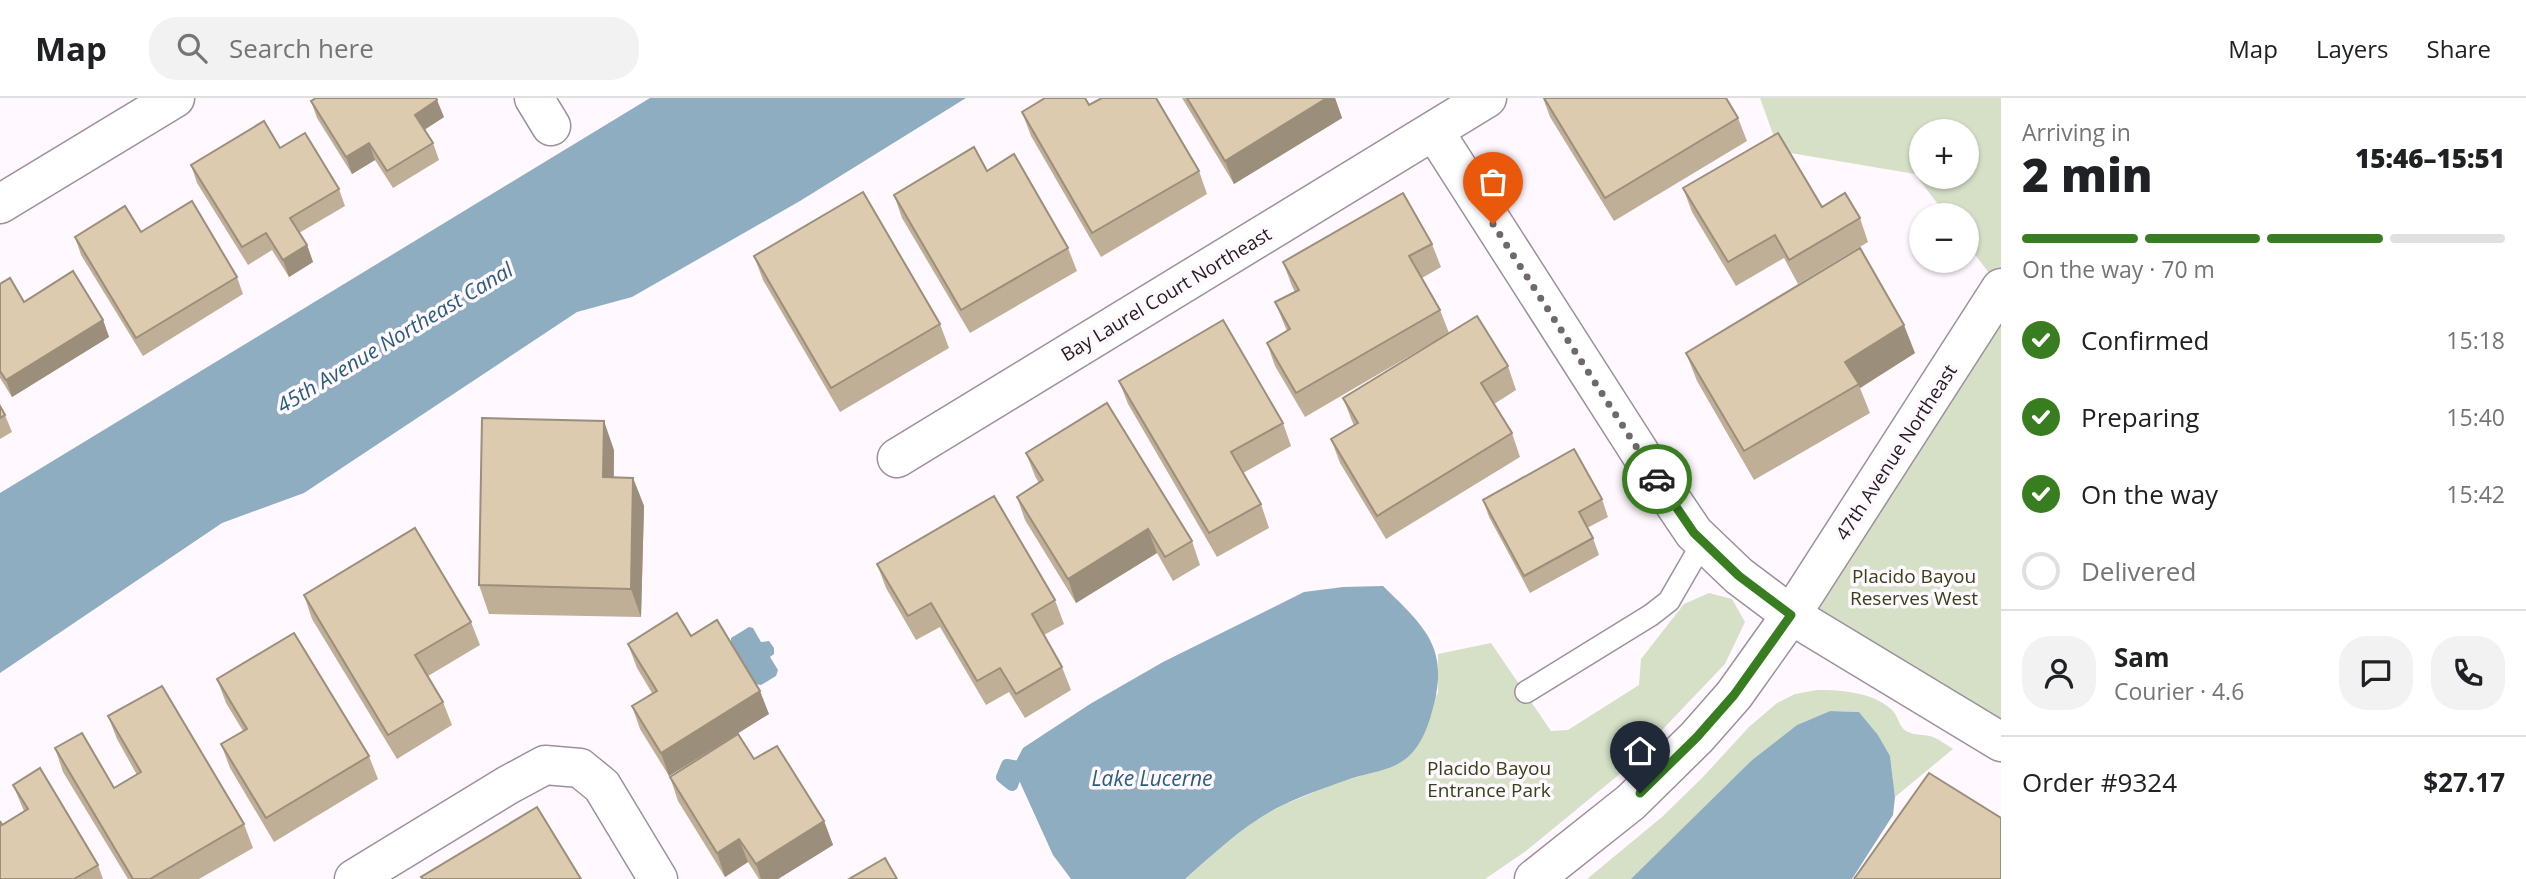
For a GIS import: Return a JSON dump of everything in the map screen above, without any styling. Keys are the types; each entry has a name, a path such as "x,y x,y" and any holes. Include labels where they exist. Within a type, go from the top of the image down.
{"street":[{"path":"0,204 176,98"},
{"name":"Bay Laurel Court Northeast","path":"897,458 1487,98"},
{"path":"1434,131 1694,533 1739,576 1791,615 2001,742"},
{"name":"47th Avenue Northeast","path":"1534,879 1631,802 1697,737 1734,695 1791,615 2001,288"},
{"path":"354,879 545,765 580,768 602,786 658,879"}],"lane":[{"path":"1525,692 1651,615 1669,601 1703,542"}],"green space":[{"path":"1760,98 2001,98 2001,289 1979,260 1979,203 1937,203 1926,189 1979,189 1979,119 1909,119 1909,173 1779,151"},
{"name":"Placido Bayou Reserves West","path":"2001,289 2001,742 1791,615"},
{"name":"Placido Bayou Entrance Park","path":"1709,593 1732,599 1745,622 1725,664 1621,773 1526,851 1485,879 1185,879 1256,820 1283,805 1376,771 1438,693 1438,654 1491,643 1551,731 1568,730 1639,685 1641,659 1684,604"},
{"path":"1817,690 1846,692 1875,699 1891,709 1906,731 1933,737 1953,749 1895,797 1890,756 1878,735 1859,712 1830,711 1797,725 1752,760 1636,876 1631,879 1587,879 1662,817 1749,727 1777,703 1795,694"}],"water":[{"name":"45th Avenue Northeast Canal","path":"650,98 966,98 800,201 632,297 577,312 304,493 222,523 0,673 0,493"},
{"name":"Lake Lucerne","path":"1383,586 1423,628 1436,657 1438,673 1431,715 1421,740 1409,756 1393,766 1318,790 1269,812 1185,879 1071,879 1053,855 1013,767 1023,748 1090,704 1163,662 1304,592"},
{"path":"749,627 753,628 761,642 769,641 774,648 774,654 770,657 778,670 776,676 761,685 755,684 731,642 731,638"},
{"path":"1830,711 1859,712 1878,735 1890,756 1895,797 1893,815 1852,879 1631,879 1752,760 1797,725"}],"building":[{"path":"316,98 436,98 437,100 415,115 433,143 387,171 369,143 346,157 311,101"},
{"path":"1045,98 1085,98 1089,105 1102,98 1156,98 1199,171 1092,233 1022,112"},
{"path":"1187,98 1327,98 1225,161"},
{"path":"1544,98 1726,98 1738,118 1605,198"},
{"path":"264,121 280,148 305,133 339,189 290,218 307,245 283,260 266,233 242,247 191,165"},
{"path":"1778,133 1822,207 1845,193 1860,218 1789,260 1775,235 1728,262 1683,188"},
{"path":"974,147 987,171 1014,154 1068,248 961,310 894,195"},
{"path":"863,192 940,324 831,388 754,256"},
{"path":"1403,193 1432,244 1409,256 1440,310 1296,393 1267,343 1290,329 1275,302 1299,290 1283,262"},
{"path":"192,201 237,277 136,338 75,237 125,206 141,232"},
{"path":"1860,248 1904,325 1845,362 1859,384 1744,451 1686,353"},
{"path":"73,271 103,320 6,380 0,371 0,284 10,278 24,302"},
{"path":"1477,316 1508,366 1481,383 1512,433 1377,516 1331,439 1358,423 1343,398"},
{"path":"1223,320 1283,423 1231,452 1261,504 1209,533 1119,381"},
{"path":"1107,403 1192,541 1165,557 1148,529 1068,579 1017,497 1043,480 1026,453"},
{"path":"482,418 604,421 603,477 633,478 631,589 479,585"},
{"path":"1574,449 1602,499 1579,512 1593,538 1524,576 1483,500"},
{"path":"994,496 1055,600 1032,614 1062,667 1016,694 1000,668 977,681 931,603 908,616 877,564"},
{"path":"415,528 471,622 415,655 443,702 388,735 304,595"},
{"path":"677,613 691,636 717,620 760,691 661,753 632,706 657,691 628,644"},
{"path":"294,633 369,756 266,818 221,744 247,729 217,679"},
{"path":"162,686 244,824 150,879 133,879 55,748 82,733 114,788 141,772 108,716"},
{"path":"738,734 754,759 777,746 824,821 756,864 739,839 717,853 670,777"},
{"path":"40,768 98,865 74,879 0,879 0,821 2,825 28,809 13,785"},
{"path":"1929,773 2001,818 2001,879 1854,879"},
{"path":"537,807 581,879 421,877"},
{"path":"885,858 897,879 849,879"}],"waterway":[{"path":"1007,765 1019,767 1012,785 1002,777 1007,765"}],"way so far":[{"path":"1493,224 1657,479"}],"route":[{"path":"1640,793 1697,737 1734,695 1791,615 1739,576 1694,533 1657,479"}]}
